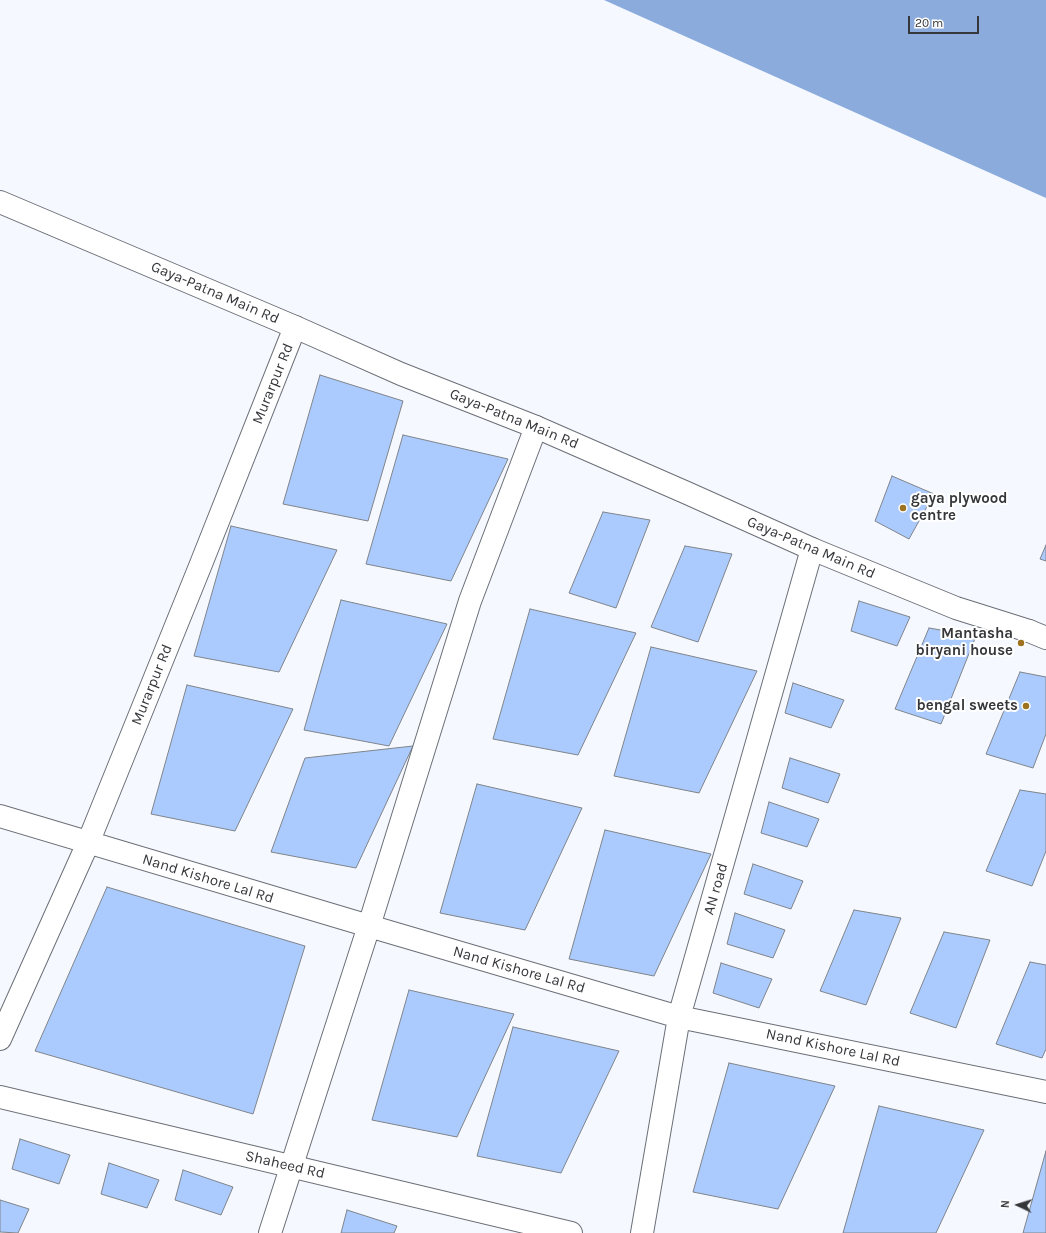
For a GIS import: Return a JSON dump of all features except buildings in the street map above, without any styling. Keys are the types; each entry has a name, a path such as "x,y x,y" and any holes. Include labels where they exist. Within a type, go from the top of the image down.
{"street":[{"name":"Gaya-Patna Main Rd","path":"0,202 295,327 401,374 536,427 812,549 956,608 1040,633"},
{"name":"Murarpur Rd","path":"0,1038 88,843 295,327"},
{"path":"270,1233 293,1166 369,926 470,601 536,427"},
{"name":"AN road","path":"642,1233 679,1017 812,549"},
{"name":"Nand Kishore Lal Rd","path":"0,816 679,1017 1046,1092"},
{"name":"Shaheed Rd","path":"0,1097 571,1233"}],"water":[{"path":"604,0 1046,0 1046,198"}],"place":[{"name":"gaya plywood centre","path":"903,508"},
{"name":"Mantasha biryani house","path":"1021,643"},
{"name":"bengal sweets","path":"1026,706"}]}
